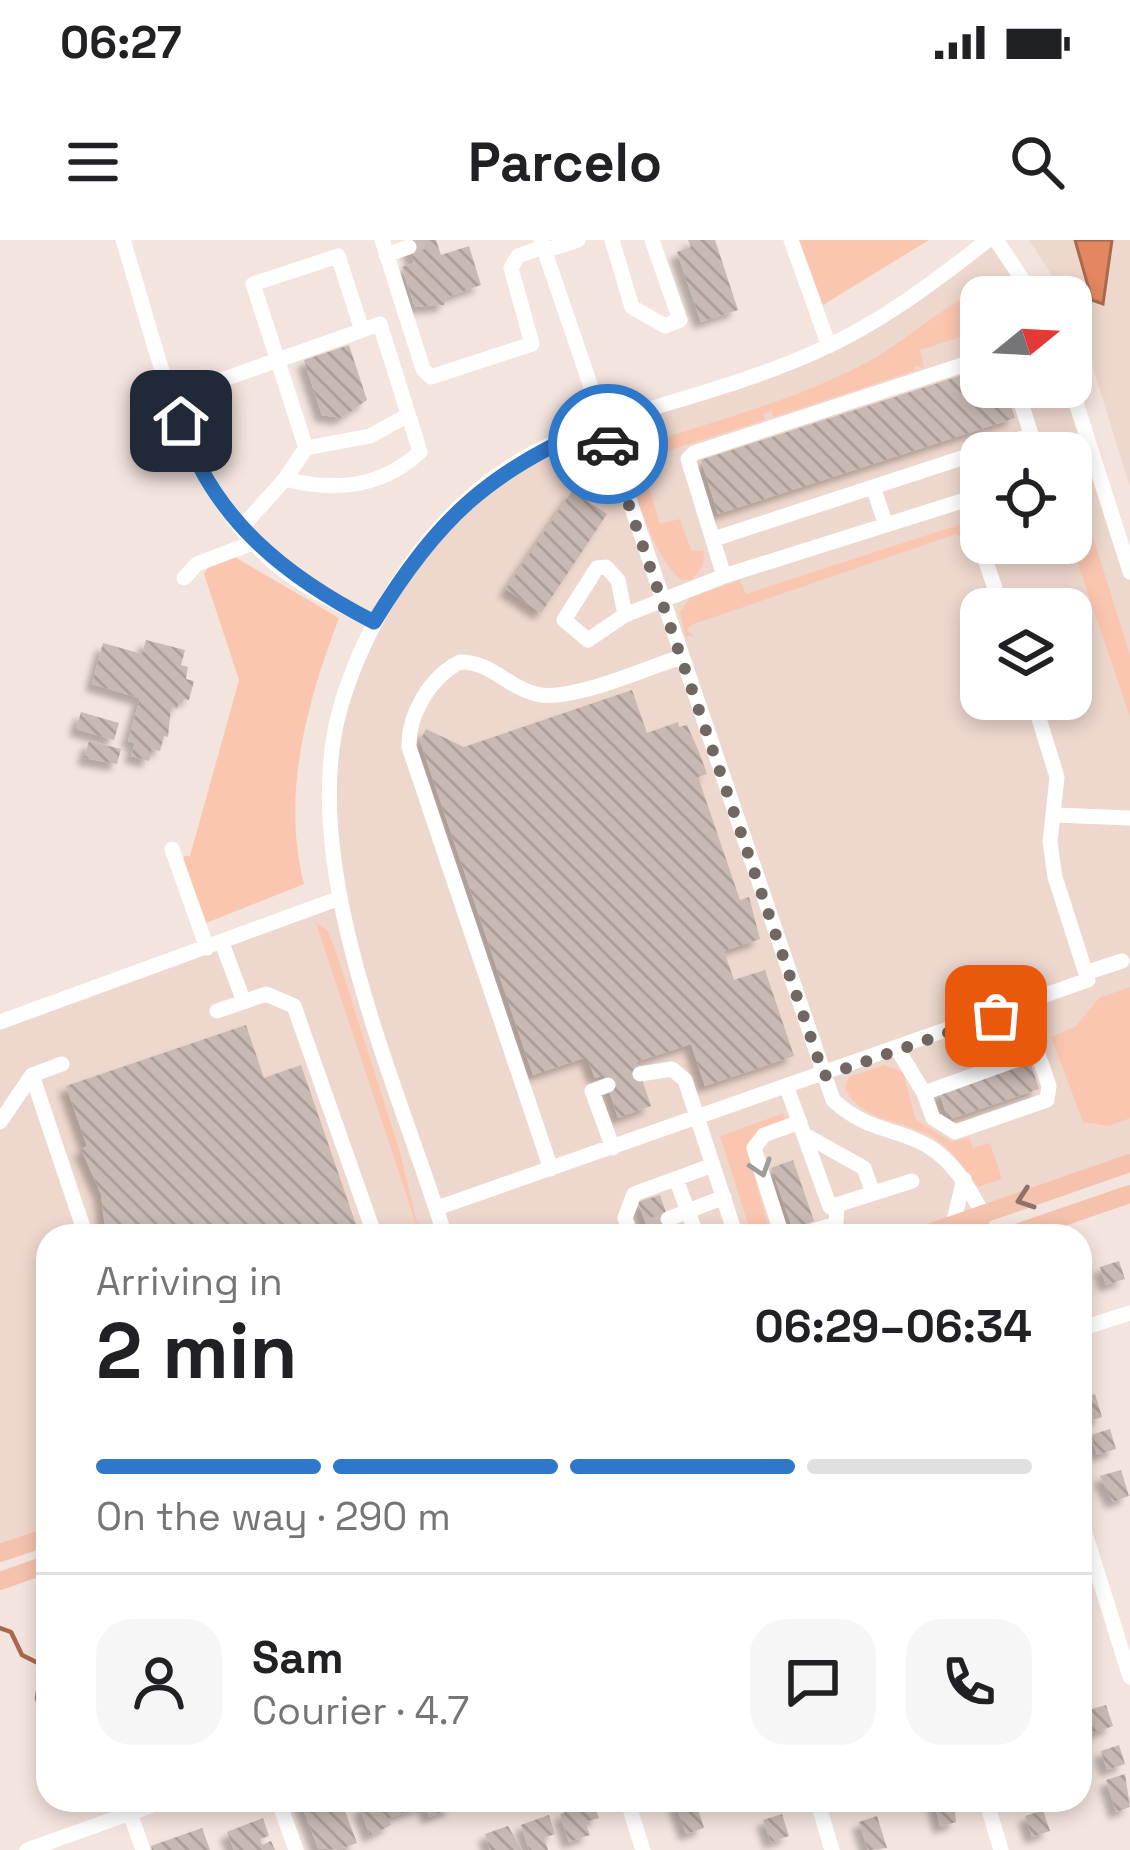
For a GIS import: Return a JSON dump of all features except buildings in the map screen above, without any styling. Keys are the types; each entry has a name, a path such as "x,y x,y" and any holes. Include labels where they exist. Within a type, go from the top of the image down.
{"main road":[{"path":"969,1224 983,1214 1130,1163"},
{"path":"1042,1224 1130,1194"},
{"path":"0,1553 36,1541"},
{"path":"0,1581 36,1568"}],"street":[{"path":"123,240 189,446 214,492 255,542 311,590 374,622"},
{"path":"409,247 384,247 423,369 431,377 443,377 532,344 511,268 518,256 578,240"},
{"path":"611,240 632,307 665,326 680,320 652,240"},
{"path":"790,240 829,346"},
{"path":"441,1224 340,898 331,853 333,749 340,709 374,622 411,562 477,491 551,444 829,346 898,307 992,240 1019,276"},
{"path":"543,246 833,1100 854,1119 927,1145 964,1179 983,1214"},
{"path":"306,448 253,284 338,256 362,330"},
{"path":"173,397 380,324 420,452 398,472 344,487 285,478"},
{"path":"724,576 688,459 694,453 960,366"},
{"path":"1078,408 1130,572"},
{"path":"242,527 306,448 370,436 408,415"},
{"path":"714,539 960,458"},
{"path":"873,487 886,525"},
{"path":"626,615 618,580 606,567 597,568 563,620 588,640 626,615 724,576 960,501"},
{"path":"184,578 197,563 255,542"},
{"path":"551,1169 410,747 409,728 430,689 460,662 478,662 521,688 556,697 681,657"},
{"path":"1039,720 1057,777 1050,842 1055,878 1088,972"},
{"path":"1055,815 1130,818"},
{"path":"172,849 244,1002"},
{"path":"0,1022 340,898"},
{"path":"436,1208 1078,987 1088,972 1122,962"},
{"path":"217,1011 266,994 294,1006 371,1224"},
{"path":"996,1016 1013,1061"},
{"path":"898,1050 933,1118 955,1132 1046,1100 1049,1086 1038,1054 924,1093"},
{"path":"0,1121 32,1075 62,1064"},
{"path":"640,1074 664,1068 680,1073 732,1224"},
{"path":"32,1075 82,1224"},
{"path":"600,1088 613,1148"},
{"path":"787,1088 830,1207 911,1181"},
{"path":"778,1224 754,1148 764,1135 802,1128 864,1168 873,1193"},
{"path":"630,1224 625,1218 634,1194 713,1165"},
{"path":"676,1179 692,1224"},
{"path":"960,1224 964,1179"},
{"path":"668,1219 724,1197"},
{"path":"833,1224 837,1205"},
{"path":"1092,1325 1130,1313"},
{"path":"1092,1555 1130,1677"},
{"path":"27,1850 133,1812"},
{"path":"282,1812 296,1850"},
{"path":"631,1812 644,1850"},
{"path":"821,1812 832,1850"},
{"path":"990,1812 1001,1850"},
{"path":"130,1813 143,1850"}],"shaded area":[{"path":"799,240 929,240 823,305"},
{"path":"988,240 1017,276 960,276 960,408 1078,408 1085,432 960,432 960,564 1092,564 1092,453 1130,572 1130,1163 955,1224 36,1224 36,1541 0,1553 0,1022 340,898 331,853 339,709 411,562 513,466 809,355"},
{"path":"1029,240 1130,240 1130,487 1092,365 1092,276 1052,276"},
{"path":"1075,240 1112,240 1103,304 1092,300 1092,276 1085,276"},
{"path":"960,300 960,337 920,350 924,368 915,366 914,371 774,417 771,411 763,414 765,420 652,456 656,468 645,474 660,524 680,519 691,550 704,551 703,566 691,580 682,580 662,556 645,520 629,449 846,373"},
{"path":"960,525 960,537 956,534 691,625 687,630 694,636 685,636 680,612 690,598 740,580 746,594"},
{"path":"1092,534 1130,655 1130,717 1092,605 1092,588 1086,588 1078,564 1092,564"},
{"path":"233,556 339,618 301,749 295,816 304,884 206,923 183,863 184,856 190,856 239,680 204,574 210,565"},
{"path":"316,923 327,930 335,949 400,1152 416,1224"},
{"path":"1130,987 1130,1118 1109,1126 1083,1122 1051,1037 1075,1027 1099,998"},
{"path":"884,1065 903,1072 916,1120 952,1142 969,1138 973,1148 990,1143 1002,1179 978,1187 941,1143 873,1115 853,1100 845,1088 849,1077"},
{"path":"784,1113 783,1123 757,1134 746,1147 768,1224 748,1224 720,1136"}],"waterway":[{"path":"0,1628 11,1632 22,1655 36,1662"}],"tunnel":[{"path":"409,247 428,240"},
{"path":"655,1224 668,1219"}],"way so far":[{"path":"608,444 824,1076 996,1016"}],"route":[{"path":"181,421 214,492 277,565 311,590 374,622 411,562 477,491 551,444 601,424 608,444"}]}
